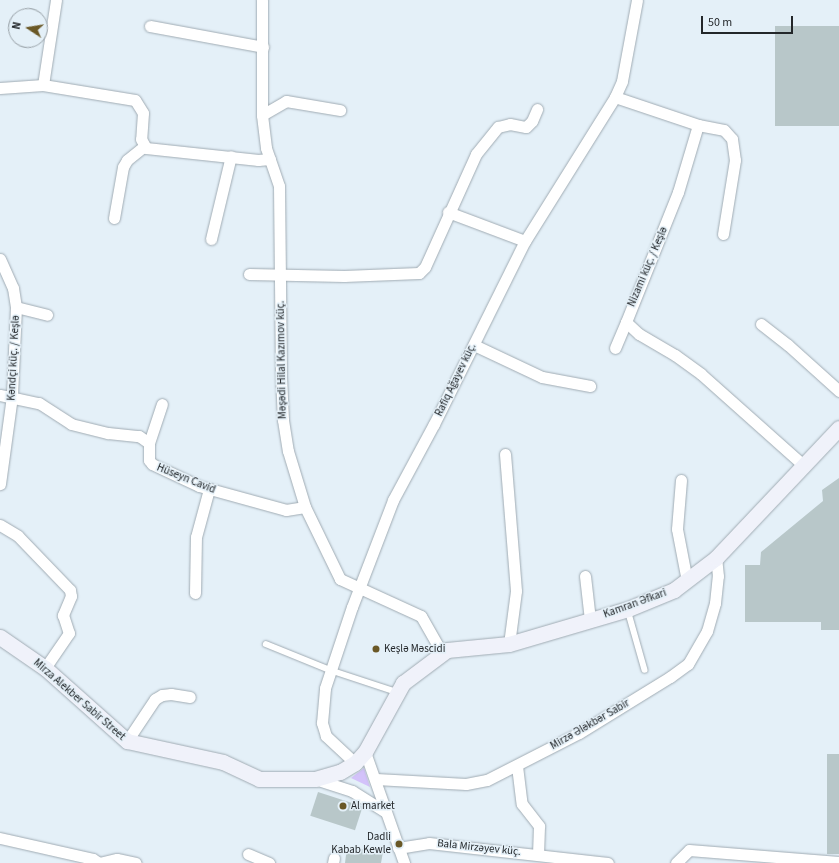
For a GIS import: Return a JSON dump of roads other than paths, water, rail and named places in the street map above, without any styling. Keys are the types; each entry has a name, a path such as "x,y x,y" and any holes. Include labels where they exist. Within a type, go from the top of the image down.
{"street":[{"path":"43,85 56,0"},
{"name":"Məşədi Hilal Kazımov küç.","path":"262,0 262,115 270,159 279,186 283,420 288,451 305,507 340,579 359,589 421,616 442,653"},
{"name":"Rafiq Ağayev küç.","path":"355,763 326,736 322,723 322,708 330,670 359,589 393,500 474,345 525,242 615,97 622,81 637,0"},
{"path":"150,26 263,47"},
{"path":"0,88 43,85 135,100 143,113 141,139 144,146 149,148 258,160 270,159"},
{"path":"615,97 698,125 724,130 732,139 735,160 723,234"},
{"path":"262,115 286,101 340,110"},
{"path":"249,274 344,276 419,273 425,267 448,212 476,154 498,127 510,124 526,128 532,121 537,109"},
{"name":"Nizami küç. / Keşlə","path":"698,125 678,192 626,322 639,334 675,355 701,374 803,465"},
{"path":"114,218 123,167 127,160 144,146"},
{"path":"211,239 231,156"},
{"path":"448,212 525,242"},
{"name":"Kəndçi küç. / Keşlə","path":"0,259 13,288 16,307 12,396 0,484"},
{"path":"16,307 47,315"},
{"path":"615,348 626,322"},
{"path":"760,324 788,344 839,391"},
{"path":"474,345 542,377 590,386"},
{"path":"0,395 12,396 46,405 71,424 108,433 139,436 149,443 162,404"},
{"name":"Kamran Əfkari","path":"442,653 451,648 509,644 628,609 663,596 687,581 716,558 839,428"},
{"path":"818,449 839,442"},
{"name":"Hüseyn Cavid","path":"149,443 149,460 152,464 209,489 286,510 305,507"},
{"path":"504,454 516,591 509,644"},
{"path":"681,480 677,529 687,581"},
{"path":"195,594 196,537 209,489"},
{"path":"0,525 18,536 70,590 71,596 62,615 69,633 45,668"},
{"name":"Mirzə Ələkbər Sabir","path":"376,779 466,784 487,780 517,766 585,729 688,664 707,631 715,603 718,576 716,558"},
{"path":"585,576 590,620"},
{"name":"Mirza Alekber Sabir Street","path":"0,637 45,668 127,741 223,762 259,779 315,779 340,772 355,763 365,752 403,683 442,653"},
{"path":"127,741 155,699 162,695 171,694 190,696"},
{"path":"365,752 376,779 404,863"},
{"path":"517,766 522,804 539,826 538,854"},
{"path":"315,779 352,791 386,812"},
{"path":"0,838 93,859 99,863 117,859 136,863"},
{"name":"Bala Mirzəyev küç.","path":"398,848 429,843 608,863"},
{"path":"676,863 689,850 838,862"},
{"path":"248,854 269,863"}],"lane":[{"path":"628,609 645,670"},
{"path":"266,644 330,670 397,692"}],"place":[{"name":"Keşlə Məscidi","path":"376,649"},
{"name":"Al market","path":"343,806"},
{"name":"Dadli Kabab Kewle","path":"399,844"}]}
